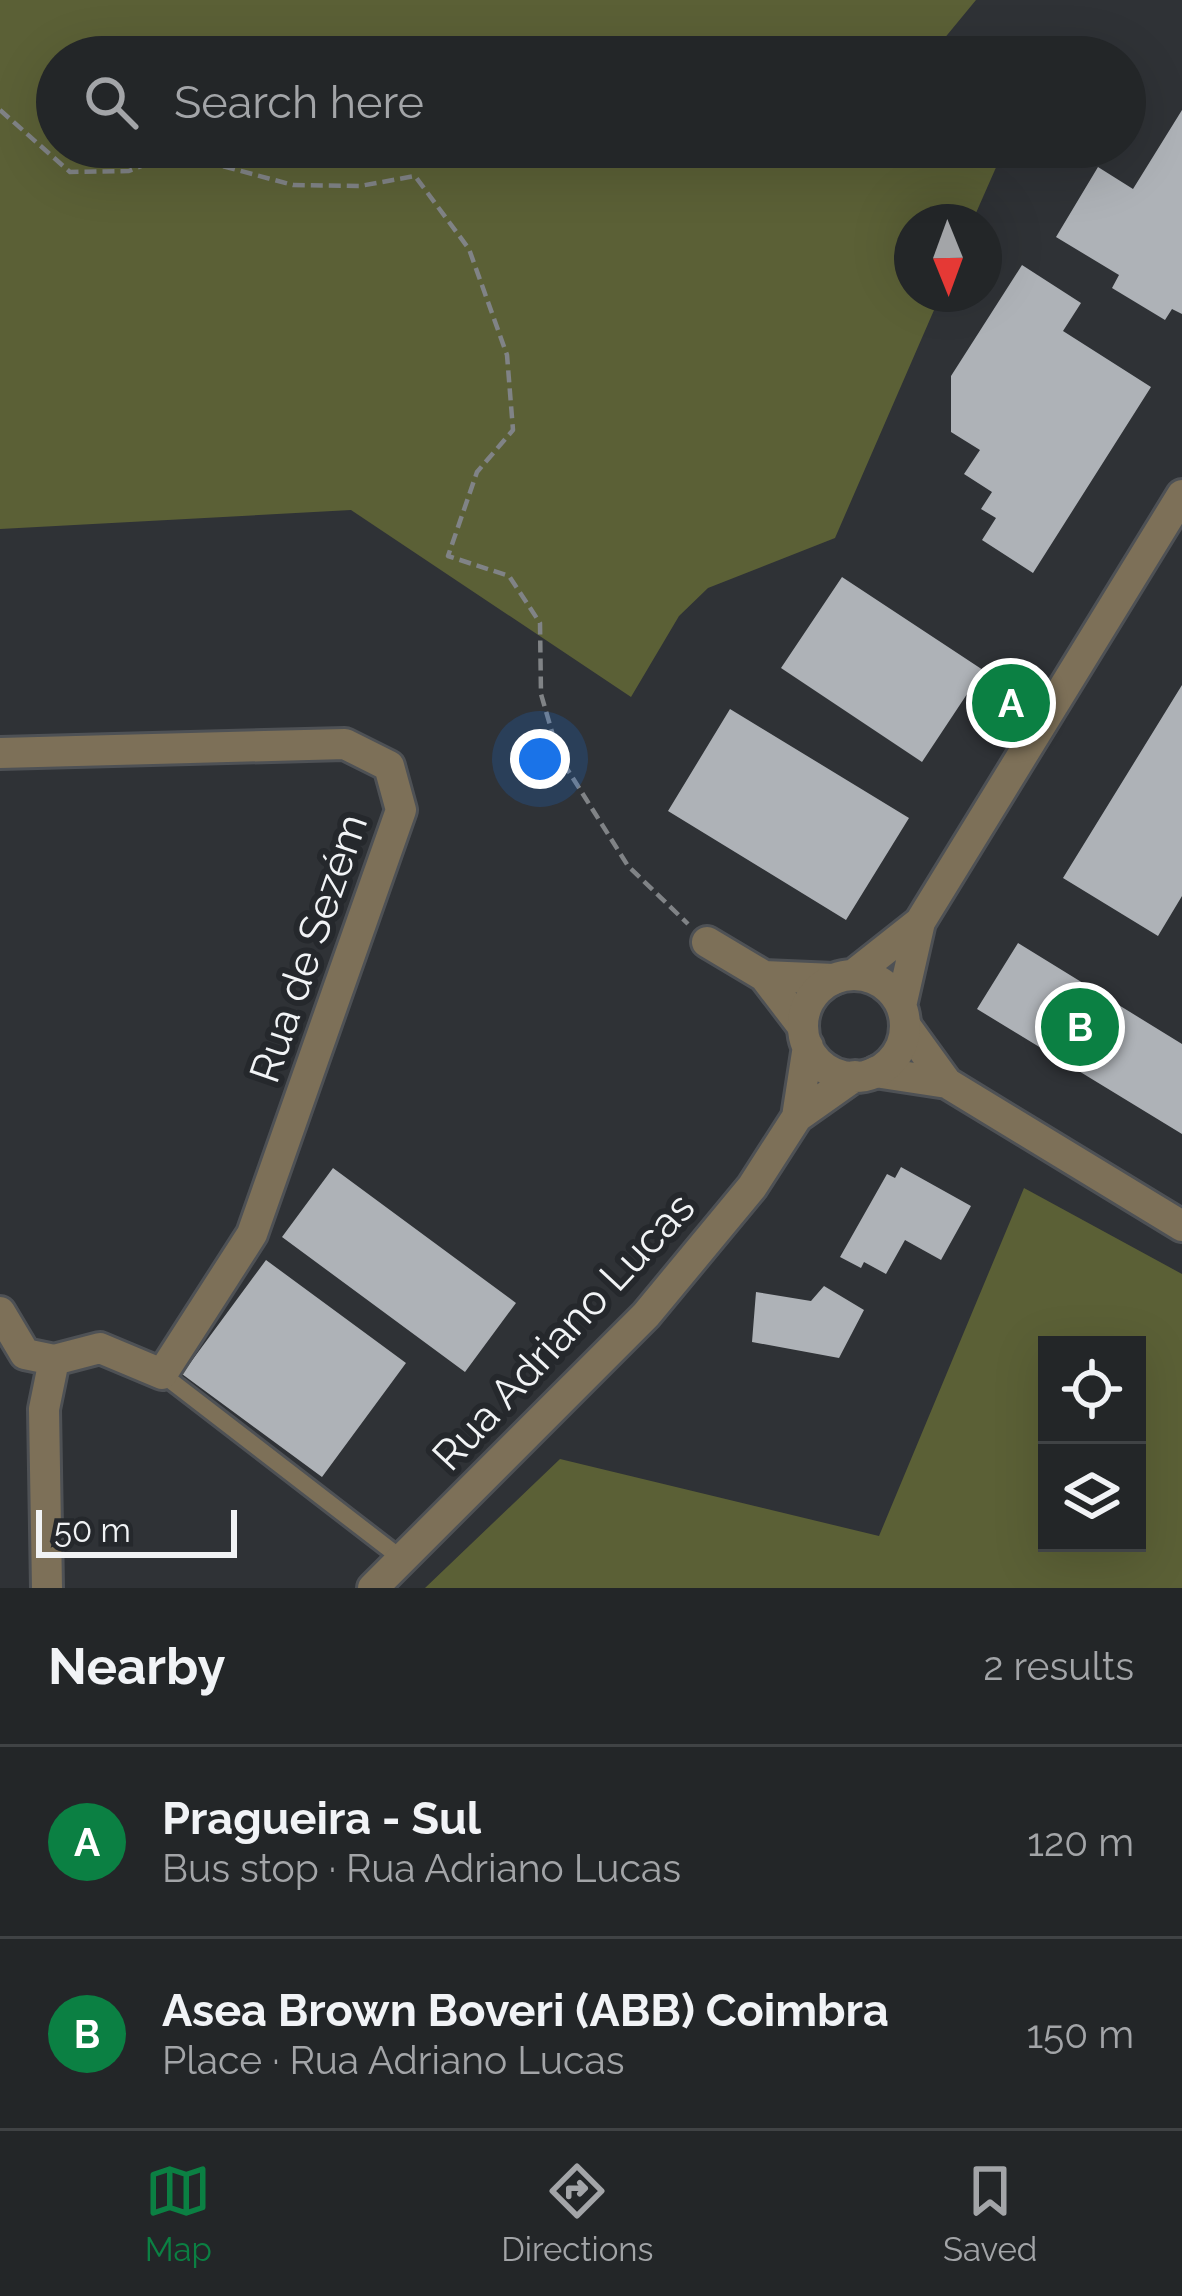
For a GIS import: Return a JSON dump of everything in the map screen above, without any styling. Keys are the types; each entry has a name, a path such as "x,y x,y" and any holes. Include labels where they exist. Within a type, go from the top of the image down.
{"street":[{"path":"865,1074 897,1053 920,922 1182,495"},
{"name":"Rua de Sezém","path":"0,754 344,744 389,766 401,810 252,1234 162,1374"},
{"path":"806,1036 812,998 920,922"},
{"path":"706,942 764,976 827,1068 946,1083 1182,1226"},
{"path":"764,976 844,977 882,983 946,1083"},
{"name":"Rua Adriano Lucas","path":"797,1117 806,1036"},
{"name":"Rua Adriano Lucas","path":"374,1588 646,1315 752,1187 797,1117 865,1074"},
{"path":"0,1312 25,1354 54,1360 100,1348 162,1374"},
{"path":"47,1588 44,1409 54,1360"}],"lane":[{"path":"162,1374 402,1559"}],"path":[{"path":"0,110 36,142"},
{"path":"65,168 70,172 136,168"},
{"path":"230,168 293,185 359,186 416,176 469,249 507,355 513,430 477,472 448,556 509,576 540,623 541,694 559,756 628,866 706,942"}],"green space":[{"path":"0,0 976,0 946,36 36,36 36,168 996,168 980,204 894,204 894,312 933,312 835,538 708,588 679,616 631,697 351,510 0,529"},
{"path":"1024,1188 1182,1274 1182,1588 425,1588 560,1459 879,1536"}],"building":[{"path":"1182,110 1182,314 1172,309 1165,320 1112,288 1119,275 1056,237 1097,168 1133,189"},
{"path":"1022,265 1081,303 1063,331 1151,387 1033,573 982,540 996,518 981,509 992,492 964,474 980,450 951,432 951,376 992,312 1002,312 1002,296"},
{"path":"842,577 983,670 922,762 781,668"},
{"path":"1182,685 1182,896 1158,936 1063,878"},
{"path":"730,709 909,818 846,920 668,811"},
{"path":"1018,943 1182,1044 1182,1134 977,1009"},
{"path":"901,1167 971,1206 941,1260 905,1240 886,1274 864,1262 861,1268 840,1257 887,1174 895,1178"},
{"path":"333,1168 516,1303 465,1372 282,1237"},
{"path":"266,1260 406,1363 322,1477 182,1374"},
{"path":"824,1286 864,1310 839,1358 752,1342 756,1292 811,1301"}],"place":[{"name":"Pragueira - Sul","path":"1011,703"},
{"name":"Asea Brown Boveri (ABB) Coimbra","path":"1080,1027"}]}
